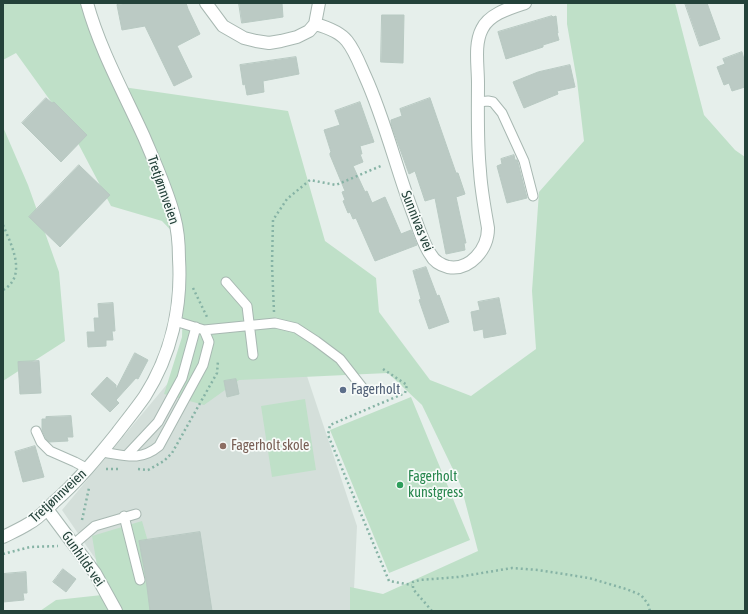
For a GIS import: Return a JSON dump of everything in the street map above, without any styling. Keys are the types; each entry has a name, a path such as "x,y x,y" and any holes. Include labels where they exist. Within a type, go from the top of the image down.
{"street":[{"name":"Tretjønnveien","path":"3,537 28,524 47,509 72,486 102,452 145,395 154,379 167,348 175,321 180,278 178,245 174,217 162,182 144,138 110,68 87,3"},
{"path":"206,3 223,26 244,38 256,42 269,43 297,37 308,31 315,24 319,3"},
{"name":"Sunnivas vei","path":"315,24 340,34 347,41 354,52 377,102 406,194 431,256 445,266 453,268 468,264 482,250 488,237 480,172 478,102 479,36 482,28 491,18 511,7 525,3"},
{"name":"Gunhilds vei","path":"47,509 95,573 116,611"}],"lane":[{"path":"478,102 493,102 502,113 524,161 532,196"},
{"path":"226,282 247,306 253,355"},
{"path":"175,321 200,329 275,323 296,328 340,359 365,391"},
{"path":"127,456 158,422 182,378 200,329"},
{"path":"102,452 135,457 150,453 159,446 204,365 209,342 200,329"},
{"path":"36,431 41,442 50,451 88,469"},
{"path":"74,544 94,526 124,516 136,514"},
{"path":"124,516 140,580"}],"path":[{"path":"275,323 272,265 273,220 287,199 310,180 336,185 395,160"},
{"path":"3,225 11,244 17,268 12,282 3,290"},
{"path":"383,369 407,385 405,393 330,424 328,435 389,581 412,585"},
{"path":"412,585 413,582 420,580 458,577 506,569 538,570 589,578 626,589 641,595 648,604 650,611"},
{"path":"412,585 413,589 432,611"}],"shaded area":[{"name":"Fagerholt skole","path":"304,367 357,526 353,611 122,611 116,589 62,510 168,383"}],"green space":[{"path":"3,3 86,3 123,87 288,111 325,241 376,278 379,312 430,380 471,396 536,349 532,291 539,192 584,141 577,81 567,24 567,3 675,3 704,115 735,150 745,157 745,611 350,611 350,587 383,594 478,551 461,486 422,405 388,373 239,380 204,405 164,394 182,337 185,245 162,221 111,206 70,128 16,53 3,60"},
{"path":"3,127 28,185 59,272 65,341 3,381"},
{"name":"Fagerholt kunstgress","path":"411,397 470,540 389,573 330,430"},
{"path":"305,399 316,470 272,477 261,406"},
{"path":"142,521 168,611 40,611 56,600 102,595 92,536"}],"building":[{"path":"128,3 186,3 200,34 177,46 192,77 174,86 145,26 122,30 117,5"},
{"path":"239,3 282,3 283,17 242,23"},
{"path":"685,3 707,3 720,39 700,46"},
{"path":"382,15 404,15 403,63 381,62"},
{"path":"556,16 559,40 506,59 498,32"},
{"path":"742,52 745,63 745,87 732,91 729,83 724,85 717,67 725,64 723,59"},
{"path":"296,57 299,74 263,81 264,92 247,95 245,84 243,85 240,65"},
{"path":"570,65 575,87 557,91 558,94 524,108 513,82 538,72"},
{"path":"46,98 52,103 54,102 87,135 61,162 22,123"},
{"path":"430,98 456,173 458,173 465,194 456,197 466,243 464,243 465,250 446,254 435,198 425,201 415,171 409,174 391,124 391,120 402,116 400,109"},
{"path":"360,102 374,142 360,146 362,154 360,154 363,162 353,166 365,192 367,191 372,203 385,197 401,234 411,230 417,245 375,261 356,218 353,219 350,212 348,213 343,201 345,200 342,192 345,191 330,155 331,152 324,130 340,125 335,111"},
{"path":"514,155 515,160 517,160 518,163 527,198 507,203 497,166 502,164 501,159"},
{"path":"79,165 110,195 60,247 29,217"},
{"path":"426,267 449,322 429,329 419,300 421,299 413,271"},
{"path":"499,298 506,334 484,338 483,329 474,331 471,312 480,310 478,302"},
{"path":"113,303 115,331 112,331 113,340 106,340 106,346 88,347 87,332 95,332 94,318 99,318 98,304"},
{"path":"135,353 148,360 138,379 136,378 116,400 119,403 110,412 91,394 107,377 116,385 116,389"},
{"path":"39,361 41,393 20,394 18,362"},
{"path":"236,379 239,394 227,397 224,381"},
{"path":"71,416 73,437 67,437 68,441 49,442 42,430 42,419 46,419 46,417"},
{"path":"35,446 44,477 23,482 15,452"},
{"path":"200,532 212,611 150,611 139,541"},
{"path":"63,569 76,579 66,592 53,582"},
{"path":"26,572 27,593 23,593 24,600 3,602 3,574"}],"place":[{"name":"Fagerholt","path":"343,390"},
{"name":"Fagerholt skole","path":"223,446"},
{"name":"Fagerholt kunstgress","path":"400,485"}]}
